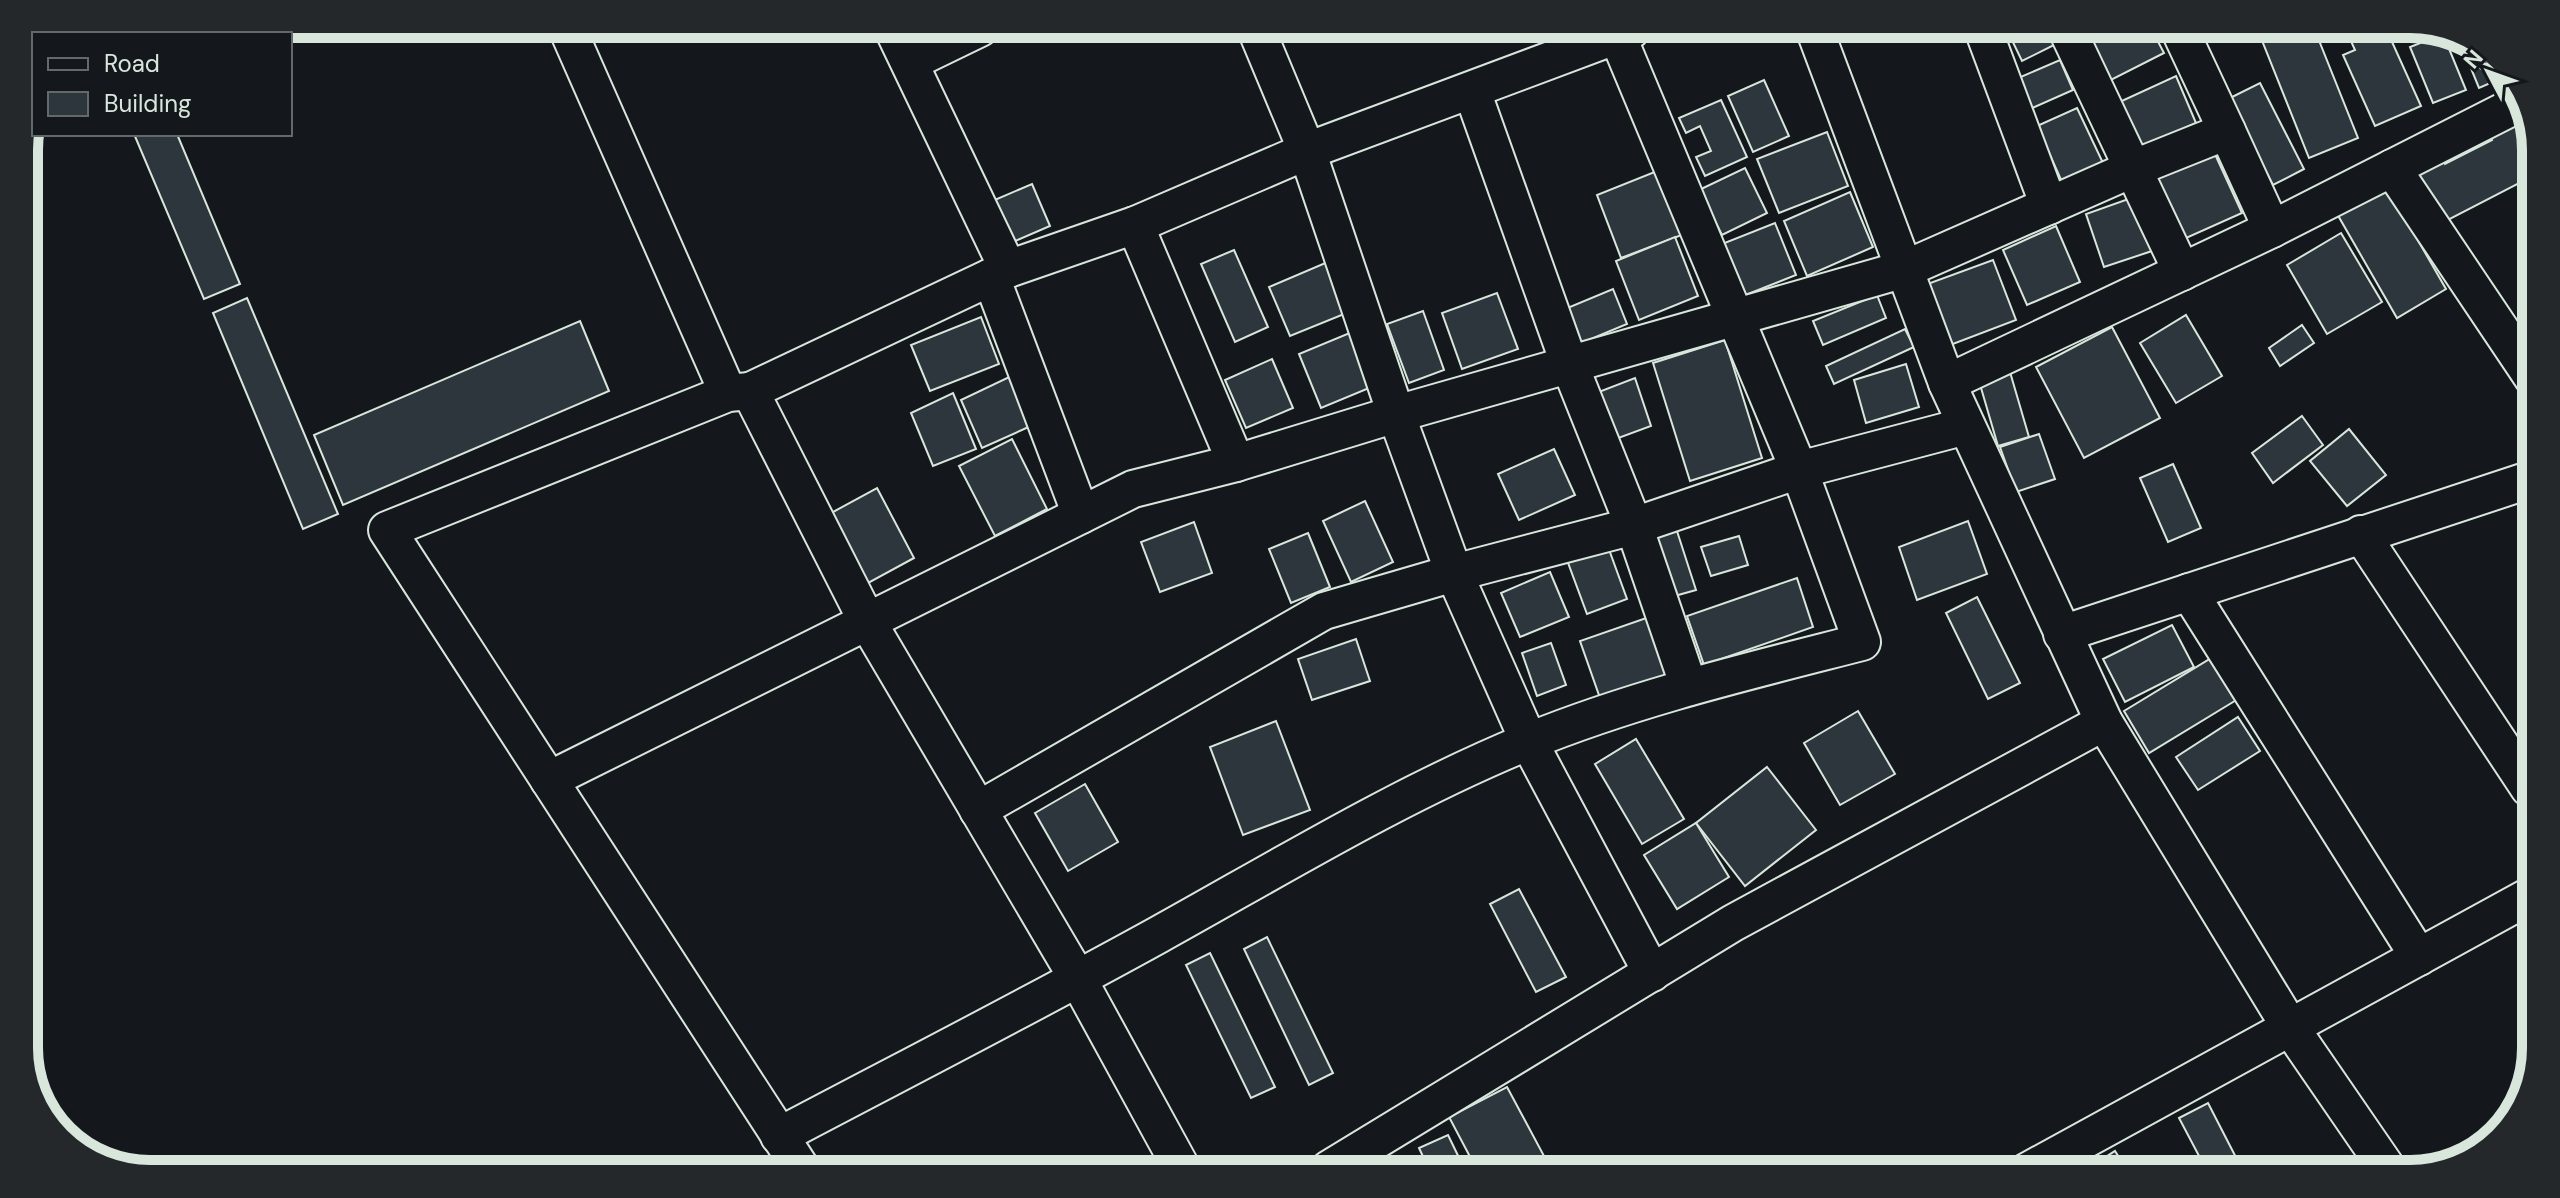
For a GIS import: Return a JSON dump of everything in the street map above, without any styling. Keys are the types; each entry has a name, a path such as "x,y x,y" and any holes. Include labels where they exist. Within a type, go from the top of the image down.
{"street":[{"path":"572,38 739,392 867,621 1078,979 1177,1160"},
{"path":"898,38 1000,273 1081,515"},
{"path":"910,62 959,38"},
{"path":"1260,38 1307,151 1396,414 1454,573 1529,742 1652,973"},
{"path":"795,1160 387,530 739,392 1000,273 1135,225 1307,151 1606,38"},
{"path":"779,1136 1078,979 1425,786 1529,742 1689,687 1862,642 1799,470 1623,38"},
{"path":"1818,38 1947,383 2104,722 2290,1027 2381,1160"},
{"path":"1986,38 2049,206"},
{"path":"2071,38 2182,272"},
{"path":"2183,38 2272,229"},
{"path":"1472,91 1570,366 1634,526 1689,687"},
{"path":"1947,383 2272,229 2513,107"},
{"path":"549,780 1133,489 1236,463 1396,414 1905,269 2132,169 2227,131"},
{"path":"2392,168 2522,362"},
{"path":"1135,225 1236,463"},
{"path":"978,810 1324,611 1634,526 1799,470 1966,426"},
{"path":"2062,634 2522,482"},
{"path":"2361,534 2522,777"},
{"path":"2189,592 2419,957"},
{"path":"1344,1160 1733,923 2104,722"},
{"path":"2048,1160 2522,900"}],"building":[{"path":"2011,38 2058,38 2060,42 2022,61"},
{"path":"2101,38 2156,38 2164,53 2101,85 2082,48"},
{"path":"2261,38 2318,38 2358,138 2309,158"},
{"path":"2390,38 2421,106 2375,126 2343,55 2355,50 2350,39"},
{"path":"2429,40 2448,45 2466,90 2433,103 2410,47"},
{"path":"2465,53 2484,66 2497,80 2479,88"},
{"path":"2060,60 2073,90 2030,109 2016,79"},
{"path":"2176,76 2196,123 2134,151 2113,105"},
{"path":"1764,80 1789,136 1753,152 1728,96"},
{"path":"2260,83 2304,169 2273,185 2228,99"},
{"path":"1721,100 1747,157 1705,176 1696,157 1711,151 1700,126 1686,133 1679,118"},
{"path":"2077,108 2103,163 2062,182 2037,126"},
{"path":"2515,113 2522,143 2522,182 2444,222 2414,165 2439,152 2445,164 2492,140 2487,128"},
{"path":"1827,132 1848,186 1779,213 1757,159"},
{"path":"135,136 178,136 240,284 204,299"},
{"path":"2214,152 2242,213 2175,243 2147,182"},
{"path":"1745,168 1767,213 1722,235 1699,190"},
{"path":"1662,169 1687,233 1621,258 1597,195"},
{"path":"2385,183 2446,289 2397,318 2336,212"},
{"path":"1032,184 1050,226 1008,244 990,202"},
{"path":"1850,192 1873,247 1807,276 1784,221"},
{"path":"2134,197 2152,251 2104,267 2086,214"},
{"path":"1775,223 1796,275 1743,296 1722,244"},
{"path":"2056,226 2080,282 2027,305 2003,250"},
{"path":"2341,233 2382,302 2327,334 2287,265"},
{"path":"1675,237 1698,296 1639,320 1616,261"},
{"path":"1234,250 1268,327 1235,342 1201,264"},
{"path":"1337,258 1359,308 1290,336 1269,287"},
{"path":"1993,260 2016,320 1945,347 1922,286"},
{"path":"1613,289 1627,324 1579,344 1565,309"},
{"path":"1497,293 1518,349 1462,369 1442,313"},
{"path":"1877,295 1886,318 1823,345 1813,321"},
{"path":"247,298 338,514 303,529 213,313"},
{"path":"1423,311 1444,370 1409,383 1387,324"},
{"path":"2186,315 2222,376 2176,403 2140,343"},
{"path":"981,317 999,364 930,391 911,345"},
{"path":"580,321 609,391 343,505 314,435"},
{"path":"2302,325 2314,343 2280,366 2269,348"},
{"path":"2112,327 2160,418 2084,458 2036,367"},
{"path":"1905,329 1914,347 1834,384 1826,366"},
{"path":"1352,332 1374,386 1321,408 1299,354"},
{"path":"1725,340 1762,458 1690,481 1653,363"},
{"path":"1272,359 1293,408 1246,428 1225,380"},
{"path":"1906,364 1919,407 1866,423 1854,380"},
{"path":"1020,372 1042,421 982,448 961,400"},
{"path":"2010,372 2029,437 1998,446 1979,381"},
{"path":"1635,378 1651,426 1613,440 1596,393"},
{"path":"953,393 976,449 933,466 911,413"},
{"path":"2302,416 2323,445 2273,483 2252,453"},
{"path":"2349,429 2386,475 2347,506 2310,461"},
{"path":"2039,434 2055,479 2016,492 2000,447"},
{"path":"1012,439 1047,509 995,536 959,466"},
{"path":"1554,449 1575,495 1519,520 1498,474"},
{"path":"2173,464 2201,528 2168,542 2140,478"},
{"path":"877,488 914,558 859,588 822,518"},
{"path":"1365,501 1393,562 1351,582 1323,521"},
{"path":"1968,521 1987,574 1917,600 1899,547"},
{"path":"1194,522 1212,573 1160,592 1141,542"},
{"path":"1676,528 1696,590 1671,597 1651,536"},
{"path":"1308,533 1330,587 1291,603 1269,549"},
{"path":"1739,536 1748,565 1711,576 1701,547"},
{"path":"1607,544 1627,599 1587,614 1567,560"},
{"path":"1550,572 1569,617 1520,637 1501,593"},
{"path":"1797,578 1813,627 1704,665 1687,616"},
{"path":"1977,597 2020,683 1988,699 1946,613"},
{"path":"1652,616 1671,673 1600,698 1580,641"},
{"path":"2172,625 2194,667 2125,702 2103,659"},
{"path":"1356,639 1370,681 1312,700 1298,659"},
{"path":"1551,643 1566,685 1537,696 1522,653"},
{"path":"2213,657 2238,699 2149,753 2124,711"},
{"path":"1858,711 1895,774 1840,805 1804,743"},
{"path":"2238,717 2260,751 2198,790 2176,757"},
{"path":"1276,721 1310,810 1243,835 1210,747"},
{"path":"1636,739 1684,819 1642,844 1595,764"},
{"path":"1767,767 1816,830 1745,886 1696,823"},
{"path":"1085,784 1118,842 1068,871 1035,813"},
{"path":"1696,823 1729,877 1677,909 1644,855"},
{"path":"1519,889 1566,977 1536,992 1490,904"},
{"path":"1267,937 1333,1073 1309,1085 1244,949"},
{"path":"1210,953 1275,1087 1251,1098 1186,965"},
{"path":"1507,1087 1544,1156 1537,1160 1472,1160 1449,1117"},
{"path":"2208,1103 2237,1160 2201,1160 2179,1118"},
{"path":"1448,1135 1460,1160 1425,1160 1419,1148"},
{"path":"2115,1151 2121,1160 2101,1160"}]}
